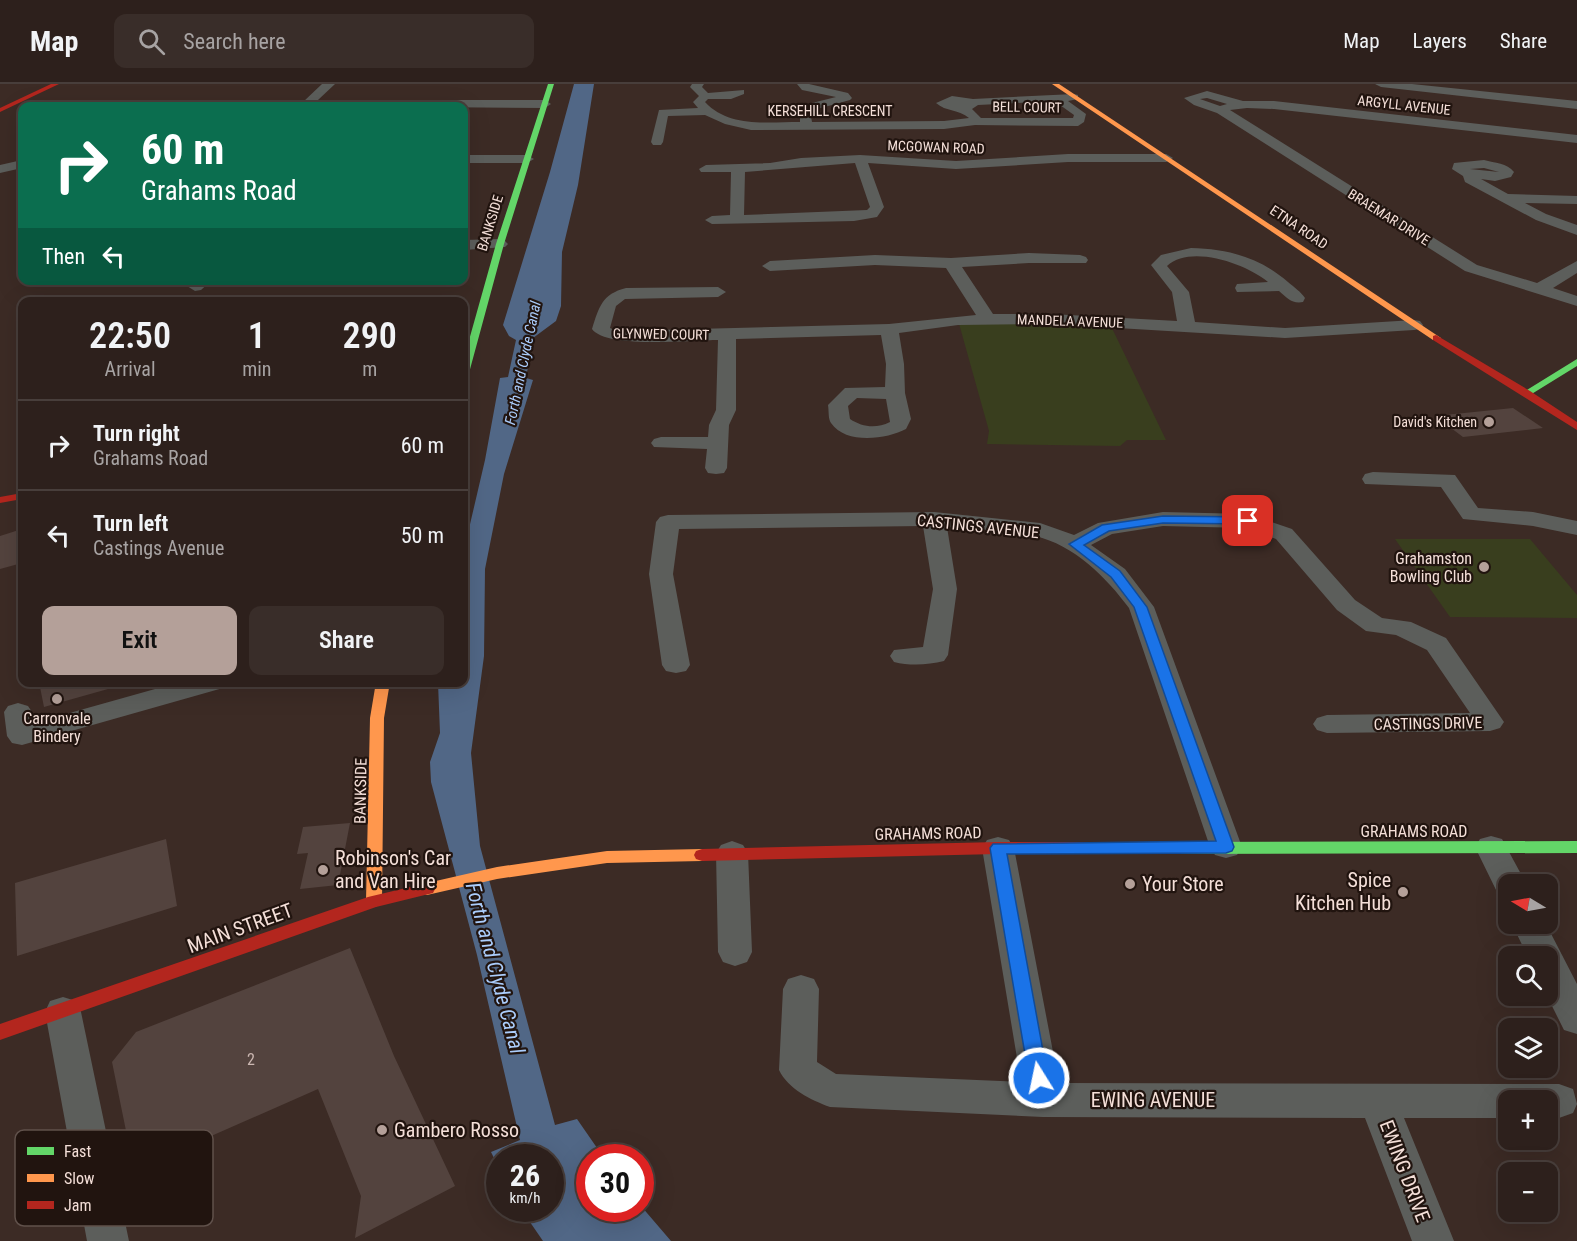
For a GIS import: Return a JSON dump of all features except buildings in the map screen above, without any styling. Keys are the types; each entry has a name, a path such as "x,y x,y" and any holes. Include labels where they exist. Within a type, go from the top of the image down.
{"street":[{"path":"0,110 56,84"},
{"path":"309,102 329,84"},
{"name":"BANKSIDE","path":"468,359 500,244 551,84"},
{"path":"698,84 696,87 705,96 737,96"},
{"path":"803,84 806,88 844,95 846,99 804,109 806,125"},
{"path":"1381,84 1568,101 1577,112"},
{"name":"ETNA ROAD","path":"1050,89 1166,158 1414,326 1527,393 1577,427"},
{"path":"705,96 699,102 708,111"},
{"path":"975,121 975,116 958,100 1069,100"},
{"name":"BELL COURT","path":"1069,100 1080,114 1078,122"},
{"path":"468,104 545,104"},
{"name":"ARGYLL AVENUE","path":"1230,107 1274,105 1577,139"},
{"name":"BRAEMAR DRIVE","path":"1230,107 1449,255 1472,268 1577,301"},
{"path":"657,142 663,113 708,111"},
{"name":"KERSEHILL CRESCENT","path":"708,111 738,124 944,125 975,121"},
{"name":"BELL COURT","path":"975,121 1078,122 1093,126"},
{"name":"MCGOWAN ROAD","path":"706,169 770,167 801,162 860,159 956,165 1068,158 1166,158"},
{"path":"468,159 527,159"},
{"path":"712,220 854,218 872,214 877,207 860,159"},
{"path":"0,171 18,165"},
{"path":"737,219 738,168"},
{"path":"0,171 18,173"},
{"path":"1470,174 1470,179 1504,198 1541,217 1577,230"},
{"path":"1504,198 1577,200"},
{"path":"1018,239 1029,258"},
{"path":"468,245 500,244"},
{"path":"826,245 831,262"},
{"path":"1187,327 1183,294 1173,280 1162,272 1159,265 1162,259 1183,253 1226,256 1257,267 1297,298"},
{"path":"771,266 875,260 951,263 1029,258 1080,260"},
{"path":"951,263 988,320"},
{"path":"1538,290 1577,266"},
{"path":"1243,288 1281,285"},
{"name":"GLYNWED COURT","path":"716,468 720,425 726,410 727,334 617,336 601,329 610,299 616,296 626,293 718,292"},
{"name":"MANDELA AVENUE","path":"727,334 889,329 958,320 1051,319 1285,333 1414,326"},
{"path":"889,329 896,364 895,393"},
{"path":"1527,393 1577,363"},
{"path":"661,443 718,442"},
{"path":"1373,479 1447,480 1471,514 1533,519 1577,528"},
{"path":"0,500 18,497"},
{"path":"903,656 935,655 945,589 934,519"},
{"name":"CASTINGS AVENUE","path":"676,665 656,520 749,522 934,519 1040,530 1076,544 1116,574 1141,607 1226,847"},
{"name":"CASTINGS DRIVE","path":"1076,544 1106,528 1163,519 1248,521 1284,534 1346,605 1375,625 1402,628 1437,644 1490,722 1327,724"},
{"path":"18,712 22,736 195,687"},
{"name":"BANKSIDE","path":"374,901 377,717 382,687"},
{"path":"1491,847 1504,874"},
{"name":"GRAHAMS ROAD","path":"497,873 607,857 732,853 998,848 1577,847"},
{"path":"998,848 1043,1100"},
{"path":"732,853 735,952"},
{"name":"MAIN STREET","path":"0,1032 63,1012 374,901 497,873"},
{"path":"1558,982 1577,1019"},
{"name":"EWING AVENUE","path":"801,989 798,1070 830,1090 1043,1100 1559,1101"},
{"path":"63,1012 86,1130"},
{"name":"EWING DRIVE","path":"1378,1101 1433,1241"},
{"path":"105,1226 108,1241"}],"green space":[{"path":"958,320 1109,322 1166,440 1127,440 1120,446 987,444 989,431"},
{"name":"Grahamston Bowling Club","path":"1395,539 1530,539 1577,595 1577,618 1450,617"}],"water":[{"name":"Forth and Clyde Canal","path":"574,84 594,84 578,185 562,252 561,306 556,321 533,338 526,378 533,380 504,474 485,569 484,656 471,753 480,846 555,1125 577,1119 594,1144 576,1144 576,1222 654,1221 671,1241 543,1241 530,1222 564,1222 564,1144 510,1144 520,1140 477,955 431,782 430,762 440,733 438,687 468,687 468,533 485,460 500,378 508,377 516,340 509,336 503,325 550,172"}],"traffic: fast":[{"path":"468,359 500,244 551,84"},
{"path":"1527,393 1577,362"},
{"path":"1164,848 1577,847"}],"traffic: slow":[{"path":"1055,84 1436,338"},
{"path":"374,901 377,718 382,687"},
{"path":"427,889 497,873 607,857 702,855"}],"traffic: jam":[{"path":"0,110 56,84"},
{"path":"1436,338 1527,393 1577,427"},
{"path":"0,500 18,497"},
{"path":"702,855 998,848 1164,848"},
{"path":"0,1032 374,901 427,889"}],"place":[{"name":"David's Kitchen","path":"1489,422"},
{"name":"Grahamston Bowling Club","path":"1484,567"},
{"name":"Carronvale Bindery","path":"57,699"},
{"name":"Robinson's Car and Van Hire","path":"323,870"},
{"name":"Your Store","path":"1130,884"},
{"name":"Spice Kitchen Hub","path":"1403,892"},
{"name":"Gambero Rosso","path":"382,1130"}],"route":[{"path":"1039,1078 998,848 1226,847 1141,607 1116,574 1076,544 1106,528 1163,519 1248,521"}]}
